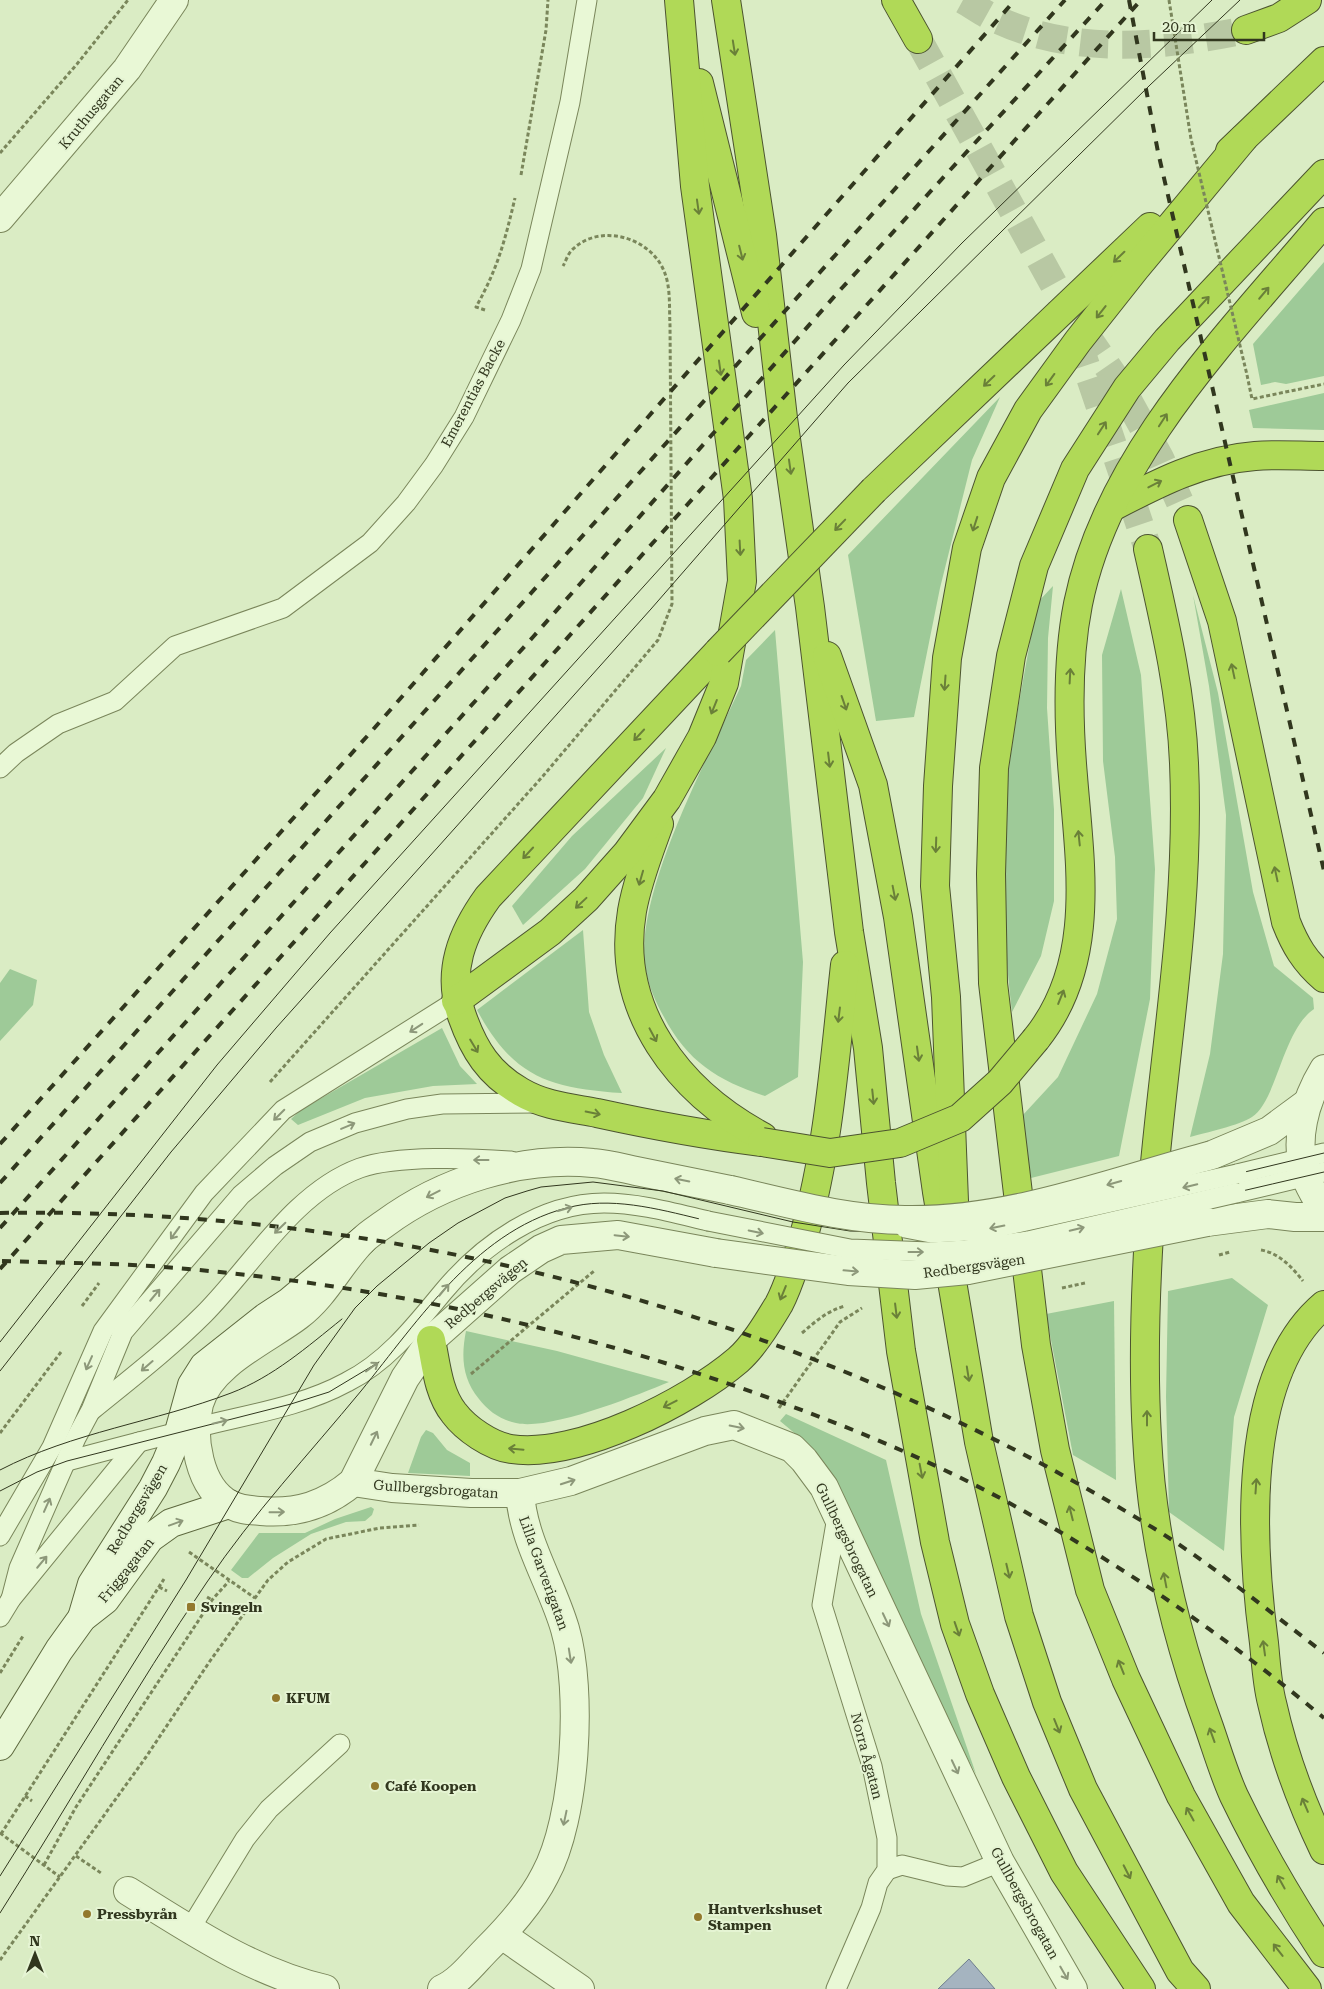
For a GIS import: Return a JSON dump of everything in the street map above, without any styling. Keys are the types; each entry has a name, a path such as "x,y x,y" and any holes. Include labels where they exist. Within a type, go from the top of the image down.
{"highway":[{"path":"679,0 783,418"},
{"path":"456,1001 550,932 586,899 627,854 668,799 702,737 724,683 742,581 738,500 695,186 679,0"},
{"path":"726,0 762,234 783,418 810,607 849,932 868,1048 881,1183 901,1351 935,1542 955,1624 980,1694 1016,1777 1064,1872 1142,1989"},
{"path":"896,0 918,39"},
{"path":"1246,30 1279,18 1307,0"},
{"path":"1324,61 874,490 673,699 488,896 473,917 455,963 456,1001 472,1045 492,1071 520,1092 545,1104 702,1134 764,1141 830,1153 900,1143 960,1118 1000,1082 1036,1038 1060,1000 1077,951 1082,903 1081,852 1069,714 1072,654 1078,604 1090,561 1112,507 1136,461 1170,410 1207,361 1324,222"},
{"path":"960,1326 946,997 935,886 938,786 947,658 967,548 990,478 1028,410 1078,341 1135,269 1243,139"},
{"path":"1307,1989 1241,1903 1181,1796 1126,1679 1090,1590 1055,1450 1036,1345 994,983 991,874 994,768 1011,656 1034,566 1075,469 1127,388 1167,340 1324,174"},
{"path":"1112,507 1172,476 1193,468 1255,456 1324,456"},
{"path":"1296,456 1324,469"},
{"path":"1188,520 1222,621 1286,922 1297,949 1324,978"},
{"path":"1148,549 1167,632 1179,703 1184,764 1185,844 1177,966 1149,1233 1147,1436 1154,1522 1167,1590 1191,1678 1233,1794 1302,1920 1324,1953"},
{"path":"810,607 873,785 898,917 937,1192 979,1442 1019,1616 1047,1702 1083,1789 1180,1971 1196,1989"},
{"path":"668,799 632,911 631,962 635,992 664,1054 681,1073 735,1122 764,1141"},
{"path":"431,1340 444,1398 453,1413 495,1445 512,1449 551,1449 573,1444 632,1423 706,1384 740,1358 779,1303 798,1257 813,1204 826,1130 849,932"},
{"path":"1323,1306 1297,1336 1279,1370 1264,1428 1256,1482 1253,1536 1257,1590 1272,1703 1296,1784 1324,1850"}],"street":[{"name":"Kruthusgatan","path":"0,218 127,68 174,0"},
{"name":"Redbergsvägen","path":"1324,1069 1307,1103 1301,1133 1314,1165 1324,1211"},
{"name":"Redbergsvägen","path":"82,1618 92,1584 153,1488 187,1430 192,1385 204,1366 398,1214 447,1187 504,1170 547,1163 593,1163 730,1190 840,1215 904,1220 960,1219 1072,1195 1212,1155 1240,1145 1269,1131 1307,1103"},
{"name":"Redbergsvägen","path":"187,1430 203,1474 229,1504 244,1510 276,1512 301,1510 326,1501 353,1482 405,1378 431,1340 510,1270 541,1249 561,1240 618,1235 716,1253 848,1272 914,1275 968,1270 1234,1205 1268,1214 1295,1217 1324,1217"},
{"name":"Gullbergsbrogatan","path":"353,1482 392,1488 471,1493 520,1493 572,1481 705,1431 734,1424 792,1448 804,1460 824,1487 1000,1862 1073,1989"},
{"name":"Lilla Garverigatan","path":"442,1989 473,1964 502,1935 532,1897 546,1873 563,1828 570,1792 574,1714 572,1672 566,1630 522,1517 520,1493"},
{"name":"Friggagatan","path":"0,1746 59,1650 82,1618 105,1600 150,1538 171,1524 229,1504"},
{"path":"128,1891 240,1959 294,1982 325,1989"},
{"path":"502,1935 580,1989"}],"lane":[{"name":"Emerentias Backe","path":"0,768 16,753 58,724 115,701 175,646 283,608 370,543 406,503 434,465 464,417 511,320 531,269 570,102 587,0"},
{"path":"0,1536 52,1447 103,1331 204,1193 283,1110 456,1001"},
{"path":"11,1599 19,1568 76,1438 91,1410 123,1332 241,1195 275,1166 310,1142 355,1123 407,1109 470,1102 545,1104"},
{"path":"52,1447 91,1410 146,1367 205,1313 261,1246 315,1195 337,1179 361,1168 414,1160 547,1163"},
{"path":"840,1215 931,1233 986,1230 1237,1174 1314,1165"},
{"path":"716,1253 850,1249 930,1252 1028,1241 1234,1205 1314,1165"},
{"path":"67,1461 290,1404 329,1392 355,1378 393,1349 464,1268 490,1247 538,1218 573,1206 606,1203 661,1210 850,1249"},
{"path":"0,1617 11,1599 139,1442"},
{"name":"Norra Ågatan","path":"836,1989 871,1908 878,1883 887,1870 887,1838 872,1766 822,1605 837,1517"},
{"path":"190,1929 245,1839 269,1809 340,1744"},
{"path":"887,1870 902,1865 947,1876 963,1877 1000,1862"}],"path":[{"path":"0,154 77,64 128,0"},
{"path":"520,177 546,30 548,0"},
{"path":"1169,0 1190,139 1252,399 1324,384"},
{"path":"511,320 476,307 494,276 503,249 516,195"},
{"path":"419,916 543,776 658,640 672,604 670,325 668,289 664,270 647,248 623,236 598,236 583,241 571,250 561,272"},
{"path":"1253,1249 1279,1257 1295,1271 1323,1306"},
{"path":"1230,1252 1238,1251"},
{"path":"444,1398 507,1342 594,1271 601,1268"},
{"path":"801,1334 818,1318 833,1309 849,1304"},
{"path":"778,1410 840,1322 850,1314 870,1304"},
{"path":"0,1433 64,1346"},
{"path":"380,1528 392,1488"},
{"path":"0,1960 146,1757 210,1660 268,1580 288,1562 307,1549 326,1540 347,1533 426,1524"},
{"path":"184,1548 255,1598"},
{"path":"60,1877 1,1833 169,1571"},
{"path":"44,1865 76,1808 212,1600 229,1581"},
{"path":"159,1587 168,1591"},
{"path":"207,1597 212,1600"},
{"path":"0,1667 3,1668 0,1673"},
{"path":"25,1796 32,1801"},
{"path":"72,1805 76,1808"}],"green space":[{"path":"1324,262 1324,376 1286,384 1275,382 1261,385 1253,344"},
{"path":"1324,393 1324,430 1253,428 1249,410"},
{"path":"1000,397 972,460 940,588 914,717 876,721 848,555"},
{"path":"1053,586 1048,638 1047,708 1054,810 1054,901 1041,956 1012,1012 1004,924 1003,864 1005,805 1018,711 1037,603"},
{"path":"1121,589 1141,675 1155,869 1150,999 1119,1156 1027,1179 1022,1116 1058,1077 1097,994 1117,919 1115,857 1103,761 1102,655"},
{"path":"1193,595 1218,693 1253,892 1274,966 1313,998 1314,1009 1303,1019 1294,1033 1261,1109 1252,1117 1239,1123 1190,1137 1210,1054 1223,954 1226,815 1209,686"},
{"path":"775,630 803,962 798,1077 765,1096 718,1076 683,1046 664,1017 651,989 646,971 645,941 650,905 661,867 676,827 741,686 746,660"},
{"path":"666,748 643,798 585,869 523,925 512,906 572,836"},
{"path":"583,930 589,1012 604,1055 622,1093 574,1087 536,1075 519,1064 505,1051 477,1010"},
{"path":"10,969 37,980 33,1005 0,1041 0,983"},
{"path":"442,1028 460,1066 477,1084 433,1086 365,1098 298,1125 291,1119 301,1110"},
{"path":"1232,1278 1268,1305 1234,1417 1224,1551 1169,1512 1166,1397 1168,1291"},
{"path":"1114,1301 1116,1480 1073,1455 1046,1314"},
{"path":"466,1331 557,1351 669,1382 592,1411 570,1417 531,1424 516,1423 505,1420 491,1411 473,1391 466,1375 463,1358"},
{"path":"786,1414 886,1460 921,1614 976,1774 889,1611 814,1458 798,1436 780,1421"},
{"path":"426,1430 433,1433 447,1450 470,1463 470,1476 408,1473 421,1437"},
{"path":"371,1507 374,1509 372,1515 365,1521 346,1522 311,1534 273,1558 248,1578 242,1578 231,1570 259,1533 305,1533 335,1519"}],"water":[{"path":"969,1959 995,1989 938,1989"}],"tunnel":[{"path":"963,0 992,17 1026,31 1056,39 1088,43 1151,44 1183,41 1246,30"},
{"path":"918,39 1064,303 1118,382 1160,458 1188,520"},
{"path":"1077,339 1148,549"}],"tram line":[{"path":"0,1342 217,1065 330,933 844,365 962,243 1212,0"},
{"path":"0,1371 171,1152 276,1028 651,609 848,383 1150,85 1240,0"},
{"path":"0,1876 186,1580 314,1365 355,1308 377,1286 429,1243 458,1223 505,1198 527,1191 541,1187 593,1182 663,1191 793,1222 850,1231 931,1233 986,1230 1178,1188 1324,1153"},
{"path":"0,1913 180,1622 243,1532 429,1307 454,1279 480,1255 509,1233 541,1217 575,1206 608,1203 659,1209 823,1245 869,1251 949,1251 1006,1244 1062,1233 1324,1172"},
{"path":"0,1470 56,1446 231,1393 275,1370 342,1319"},
{"path":"0,1491 37,1472 67,1461 291,1404 329,1392 379,1362"}],"railway":[{"path":"0,1144 370,733 1015,0"},
{"path":"0,1183 1065,0"},
{"path":"0,1228 533,637 841,289 1106,0"},
{"path":"1129,0 1158,152 1324,871"},
{"path":"0,1269 1141,0"},
{"path":"0,1213 152,1216 305,1230 456,1255 605,1290 751,1336 893,1392 1031,1458 1163,1534 1225,1577 1324,1653"},
{"path":"2,1261 165,1267 265,1277 342,1288 417,1301 568,1335 715,1379 820,1417 883,1443 946,1471 1006,1501 1074,1540 1148,1587 1255,1663 1324,1718"}],"place":[{"name":"Svingeln","path":"191,1607"},
{"name":"KFUM","path":"276,1698"},
{"name":"Café Koopen","path":"375,1786"},
{"name":"Pressbyrån","path":"87,1914"},
{"name":"Hantverkshuset Stampen","path":"698,1917"}]}
